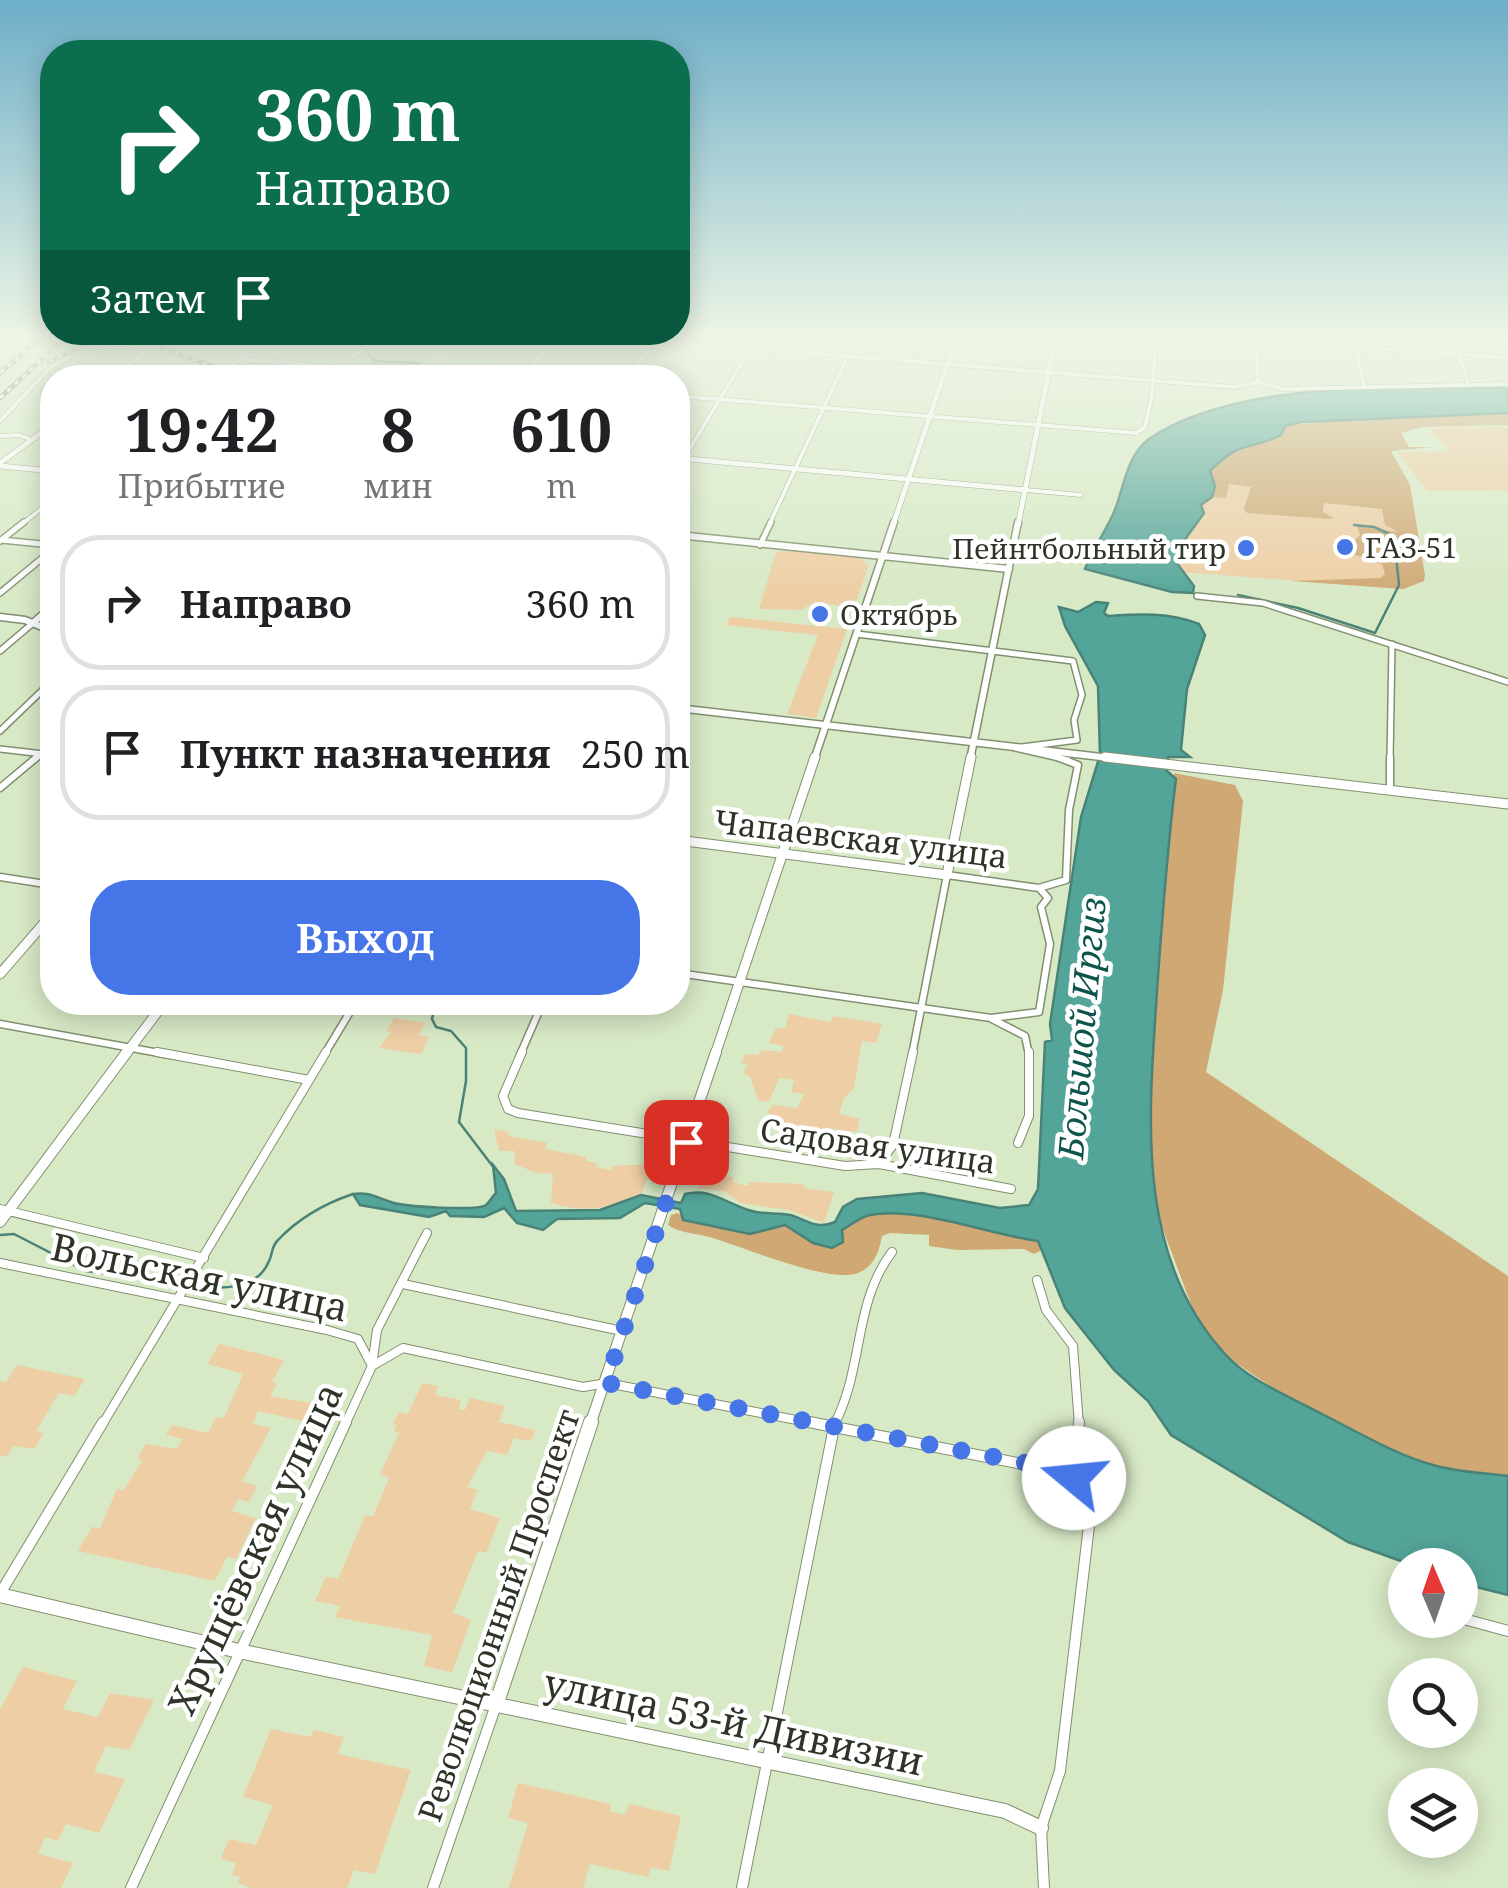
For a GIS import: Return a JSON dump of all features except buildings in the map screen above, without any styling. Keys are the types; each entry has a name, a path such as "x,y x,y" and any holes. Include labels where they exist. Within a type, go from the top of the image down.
{"main road":[{"path":"0,465 40,470"},
{"path":"1226,772 1390,791"}],"street":[{"path":"760,544 817,424"},
{"name":"Революционный Проспект","path":"432,1888 928,424"},
{"path":"1012,424 1142,431 1145,424"},
{"path":"879,1164 893,1145 1038,426"},
{"path":"0,436 40,432"},
{"path":"0,465 40,434"},
{"path":"19,435 32,440"},
{"path":"690,459 1081,496"},
{"path":"0,540 40,509"},
{"path":"690,536 1008,569"},
{"path":"0,540 40,546"},
{"path":"0,593 40,558"},
{"path":"1197,596 1263,602 1508,682"},
{"path":"0,616 40,625"},
{"path":"0,650 40,616"},
{"path":"857,634 1073,661 1082,695 1074,720 1078,737 1072,742 1015,748"},
{"path":"1392,644 1390,791 1508,804"},
{"path":"0,731 40,693"},
{"path":"690,710 1226,772"},
{"path":"690,975 991,1018 1039,1012 1050,944 1041,907 1048,898 1039,888 1066,880 1069,810 1078,785 1078,765 1073,760 1032,755 1015,748"},
{"path":"0,749 38,753"},
{"path":"0,788 38,753"},
{"name":"Чапаевская улица","path":"690,842 1039,888"},
{"path":"0,878 40,883"},
{"path":"0,974 40,928"},
{"path":"0,1222 4,1210 155,1015"},
{"path":"0,1594 348,1015"},
{"name":"Садовая улица","path":"537,1015 506,1086 504,1104 518,1114 845,1166 879,1164 1011,1189"},
{"path":"991,1018 1029,1042 1028,1116 1018,1143"},
{"path":"0,1024 129,1051 309,1080"},
{"name":"Вольская улица","path":"4,1210 204,1258"},
{"name":"Хрущёвская улица","path":"131,1888 372,1366 378,1330 426,1234"},
{"path":"742,1888 834,1426 851,1376 870,1286 879,1265 892,1252"},
{"name":"Вольская улица","path":"0,1263 182,1294 358,1339 372,1366 403,1348 583,1387 606,1383 1058,1469 1074,1478"},
{"path":"1038,1280 1046,1310 1073,1346 1077,1360 1079,1430 1074,1478 1092,1500 1060,1770 1041,1828 1044,1888"},
{"path":"403,1284 623,1331"},
{"name":"улица 53-й Дивизии","path":"0,1594 239,1650 1005,1812 1041,1828"},
{"path":"1478,1623 1508,1631"}],"shaded area":[{"path":"1508,424 1422,427 1401,433 1409,447 1433,447 1391,451 1410,485 1425,575 1424,581 1403,589 1291,581 1380,578 1385,574 1382,564 1353,554 1353,542 1360,535 1357,526 1398,532 1385,525 1382,509 1324,503 1323,512 1334,518 1330,519 1247,513 1244,508 1251,487 1229,484 1226,498 1212,497 1210,471 1239,449 1274,439 1285,426"},
{"path":"1508,427 1508,490 1427,491 1397,452 1449,451 1428,428"},
{"path":"1210,480 1409,498 1424,581 1403,589 1182,572 1176,562"},
{"path":"776,552 872,557 860,558 869,565 854,608 815,602 801,610 759,609"},
{"path":"730,617 847,629 816,718 787,714 818,635 726,625"},
{"path":"1174,773 1235,785 1243,801 1223,990 1206,1072 1508,1276 1508,1476 1434,1466 1383,1445 1270,1386 1227,1357 1195,1315 1155,1208 1148,1124"},
{"path":"789,1014 830,1022 833,1016 882,1024 876,1043 862,1041 854,1088 844,1098 839,1114 860,1119 857,1132 809,1131 808,1126 768,1121 771,1115 767,1112 773,1105 797,1108 804,1094 791,1092 794,1080 779,1078 769,1102 758,1100 750,1076 743,1074 748,1064 741,1063 746,1054 758,1055 761,1050 781,1052 784,1046 769,1043 776,1028 785,1029"},
{"path":"394,1018 425,1023 419,1035 429,1037 421,1054 379,1048 391,1032 386,1031"},
{"path":"494,1129 509,1132 508,1136 547,1143 545,1149 587,1157 586,1161 597,1163 596,1167 611,1170 613,1166 652,1164 641,1195 597,1208 563,1206 551,1203 553,1174 536,1173 515,1164 515,1151 499,1151"},
{"path":"702,1173 733,1177 733,1182 748,1186 750,1182 804,1184 804,1188 834,1192 824,1223 789,1210 740,1203 724,1191 698,1188"},
{"path":"677,1213 730,1228 785,1225 814,1243 862,1217 908,1214 1038,1241 1042,1250 1034,1254 1024,1249 957,1250 929,1246 929,1235 890,1233 882,1236 868,1267 845,1275 786,1263 678,1230 668,1225 671,1215"},
{"path":"219,1344 284,1360 272,1382 277,1384 270,1396 317,1404 308,1422 258,1411 253,1424 271,1428 242,1481 257,1486 249,1502 238,1499 232,1511 256,1518 236,1559 227,1557 215,1581 78,1551 92,1527 100,1528 117,1489 124,1490 142,1461 137,1458 146,1444 176,1449 183,1439 166,1435 172,1425 208,1433 216,1417 224,1418 243,1374 208,1364"},
{"path":"17,1365 85,1379 74,1396 59,1393 37,1430 43,1434 34,1449 14,1446 6,1457 0,1455 0,1381 6,1382"},
{"path":"422,1383 438,1386 435,1395 461,1400 459,1409 465,1410 470,1398 505,1406 499,1422 535,1430 531,1441 514,1438 507,1455 487,1451 467,1487 477,1490 470,1509 500,1518 486,1553 478,1551 453,1613 471,1620 452,1672 424,1666 432,1635 335,1617 340,1606 315,1601 326,1577 338,1579 365,1516 373,1516 389,1478 380,1474 399,1433 394,1431 397,1425 393,1424 399,1412 408,1414"},
{"path":"23,1667 77,1681 63,1709 98,1717 110,1693 154,1700 129,1750 106,1746 94,1772 125,1779 99,1833 66,1824 58,1841 45,1837 38,1854 73,1863 61,1888 0,1888 0,1709"},
{"path":"271,1729 310,1737 314,1730 344,1737 338,1754 411,1770 375,1874 354,1870 347,1888 251,1888 238,1883 240,1877 232,1875 236,1863 221,1859 229,1839 256,1845 273,1805 243,1797"},
{"path":"518,1783 611,1804 610,1811 625,1815 629,1804 681,1816 669,1871 651,1867 648,1877 590,1864 583,1888 509,1888 528,1823 508,1818"}],"water":[{"path":"1177,424 1293,424 1285,426 1281,435 1230,454 1210,471 1215,486 1212,497 1201,505 1204,513 1181,545 1176,562 1194,586 1193,593 1172,592 1085,569 1113,515 1136,453 1149,439"},
{"name":"Большой Иргиз","path":"1096,602 1108,603 1104,613 1108,616 1176,617 1199,624 1205,635 1187,689 1181,750 1190,757 1168,757 1166,770 1176,779 1151,1086 1154,1182 1161,1228 1175,1273 1196,1315 1225,1354 1258,1380 1376,1442 1419,1460 1451,1469 1508,1476 1508,1595 1478,1588 1478,1548 1388,1548 1388,1556 1348,1542 1171,1435 1148,1401 1114,1370 1065,1308 1038,1241 930,1217 889,1213 856,1221 842,1230 843,1242 832,1248 813,1243 785,1225 750,1234 683,1220 680,1209 645,1203 620,1218 557,1219 543,1230 517,1223 504,1208 484,1217 450,1216 446,1211 429,1217 360,1205 353,1194 410,1205 480,1207 496,1193 493,1165 504,1179 516,1211 600,1210 641,1195 681,1203 685,1194 694,1192 752,1211 790,1215 822,1225 835,1222 843,1207 857,1199 922,1193 1000,1208 1029,1205 1038,1189 1045,1042 1052,1040 1050,1024 1081,817 1100,755 1098,686 1065,626 1059,607 1078,612"}],"waterway":[{"path":"1238,595 1298,608 1375,633 1399,585 1394,536 1374,527 1354,525"},
{"path":"433,1015 436,1027 451,1031 466,1048 466,1081 459,1122 494,1168"},
{"path":"191,1285 235,1286 255,1278 286,1232 313,1212 353,1194"},
{"path":"0,1235 14,1234 86,1271 183,1283"}],"place":[{"name":"ГАЗ-51","path":"1345,547"},
{"name":"Пейнтбольный тир","path":"1246,548"},
{"name":"Октябрь","path":"820,614"}],"route":[{"path":"686,1142 606,1383 1058,1469 1074,1478"}]}
